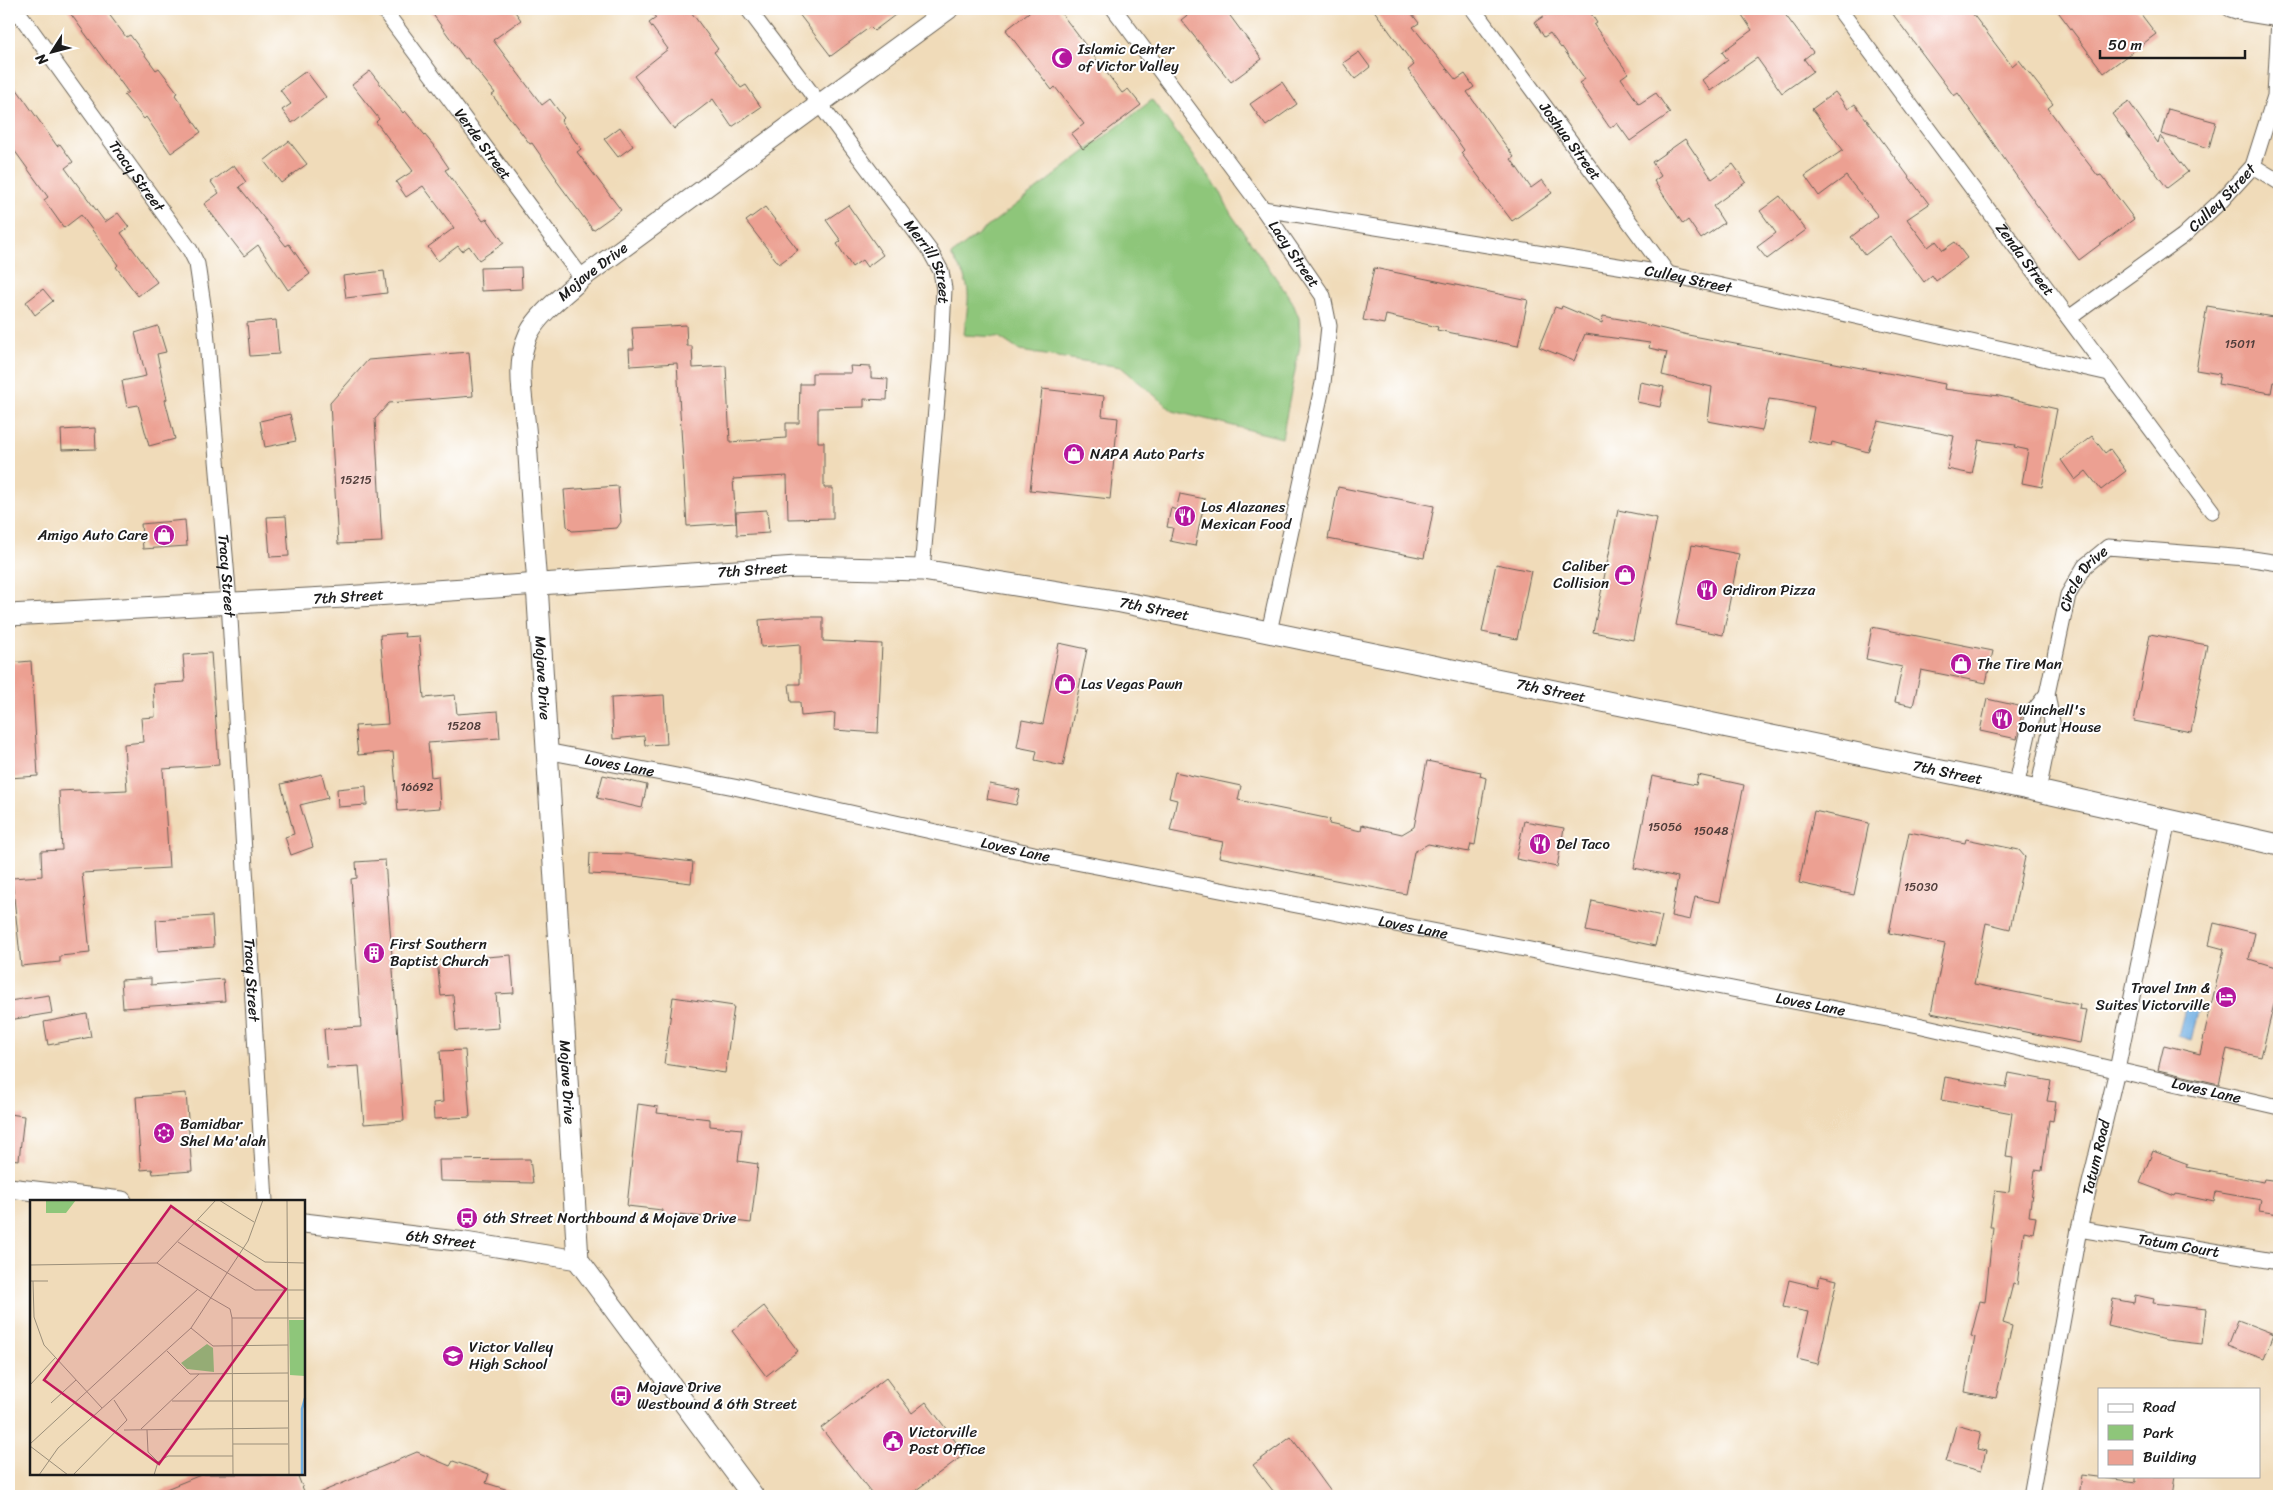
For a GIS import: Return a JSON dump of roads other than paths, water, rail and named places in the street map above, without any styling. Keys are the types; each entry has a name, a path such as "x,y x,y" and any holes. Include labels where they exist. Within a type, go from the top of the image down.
{"main road":[{"name":"7th Street","path":"9,615 797,567 922,570 1121,602 2038,791 2279,845"},
{"name":"Mojave Drive","path":"536,584 578,1260"},
{"path":"578,1260 753,1496"}],"street":[{"name":"Tracy Street","path":"16,9 190,250 197,264 206,318 229,602 265,1200"},
{"name":"Verde Street","path":"383,9 582,278"},
{"name":"Merrill Street","path":"748,9 930,252 941,270 944,290 941,351 922,570"},
{"name":"Mojave Drive","path":"536,584 526,426 520,380 522,354 530,333 540,318 582,278 949,9"},
{"name":"Lacy Street","path":"1114,9 1264,209 1323,296 1329,326 1323,383 1269,632"},
{"name":"Joshua Street","path":"1472,9 1668,274"},
{"name":"Zenda Street","path":"1839,9 2212,511"},
{"path":"2230,9 2242,13 2279,19"},
{"name":"Culley Street","path":"2069,318 2183,236 2221,201 2253,166 2275,96 2279,19"},
{"path":"2253,166 2279,182"},
{"name":"Culley Street","path":"1264,209 1668,274 2109,373"},
{"name":"Circle Drive","path":"2038,791 2052,722 2047,694 2068,595 2085,566 2108,547 2246,558 2279,563"},
{"name":"Circle Drive","path":"2016,787 2033,712 2047,694"},
{"name":"Loves Lane","path":"546,751 734,787 1053,858 1918,1025 2279,1107"},
{"name":"Tatum Road","path":"2031,1496 2080,1229 2117,1070 2168,820"},
{"path":"9,1188 113,1200"},
{"name":"6th Street","path":"305,1223 465,1242 578,1260"},
{"name":"Tatum Court","path":"2080,1229 2279,1262"}],"water":[{"path":"2186,1005 2199,1008 2191,1040 2178,1036"}],"place":[{"name":"Islamic Center of Victor Valley","path":"1062,58"},
{"name":"NAPA Auto Parts","path":"1074,454"},
{"name":"Los Alazanes Mexican Food","path":"1185,516"},
{"name":"Amigo Auto Care","path":"164,535"},
{"name":"Caliber Collision","path":"1625,575"},
{"name":"Gridiron Pizza","path":"1707,590"},
{"name":"The Tire Man","path":"1961,664"},
{"name":"Las Vegas Pawn","path":"1065,684"},
{"name":"Winchell's Donut House","path":"2002,719"},
{"name":"Del Taco","path":"1540,844"},
{"name":"First Southern Baptist Church","path":"374,953"},
{"name":"Travel Inn & Suites Victorville","path":"2226,997"},
{"name":"Bamidbar Shel Ma'alah","path":"164,1133"},
{"name":"6th Street Northbound & Mojave Drive","path":"467,1218"},
{"name":"Victor Valley High School","path":"453,1356"},
{"name":"Mojave Drive Westbound & 6th Street","path":"621,1396"},
{"name":"Victorville Post Office","path":"893,1441"}]}
